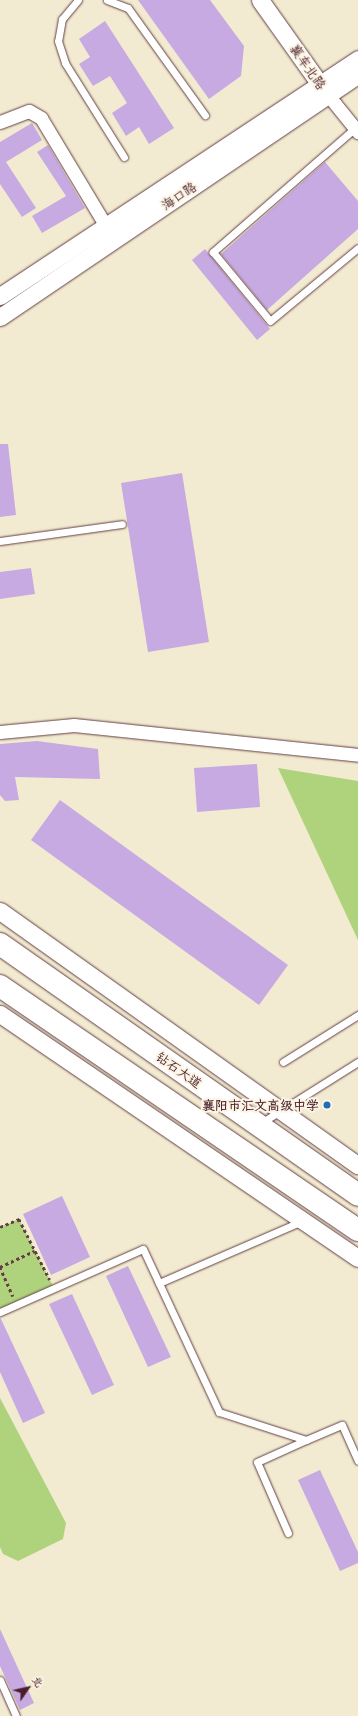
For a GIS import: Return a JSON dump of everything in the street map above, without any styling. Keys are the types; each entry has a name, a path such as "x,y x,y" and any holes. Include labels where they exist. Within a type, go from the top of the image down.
{"highway":[{"name":"钻石大道","path":"0,944 257,1125 358,1194"},
{"path":"0,986 358,1230"}],"street":[{"name":"襄车北路","path":"260,0 324,90 356,130"},
{"name":"海口路","path":"0,316 110,233 324,90 358,59"},
{"name":"海口路","path":"324,90 358,75"},
{"path":"0,122 29,111 41,118 110,233"},
{"name":"海口路","path":"0,296 110,233"},
{"path":"0,732 74,725 358,755"},
{"path":"0,911 358,1164"},
{"path":"0,1014 358,1258"}],"lane":[{"path":"78,0 62,19 58,41 63,56 124,157"},
{"path":"107,0 128,8 204,115"},
{"path":"356,130 213,252 270,320 358,248"},
{"path":"0,541 122,524"},
{"path":"283,1062 358,1015"},
{"path":"257,1125 358,1062"},
{"path":"159,1283 303,1220"},
{"path":"0,1312 144,1248 219,1412 306,1440"},
{"path":"288,1533 257,1462 342,1425 358,1462"},
{"path":"0,1680 16,1716"}],"path":[{"path":"0,1227 19,1218 54,1288"},
{"path":"17,1304 0,1267 35,1251"}],"green space":[{"path":"278,768 358,781 358,940"},
{"path":"19,1219 54,1288 0,1312 0,1227"},
{"path":"0,1398 66,1523 63,1539 18,1561 3,1554 0,1547"}],"building":[{"path":"138,0 210,0 244,46 241,76 209,99"},
{"path":"105,21 174,128 149,144 139,127 126,136 112,113 127,103 110,76 93,86 79,64 90,57 79,39"},
{"path":"32,123 42,140 6,162 36,208 22,217 0,184 0,142"},
{"path":"48,145 85,208 42,233 32,216 66,196 37,152"},
{"path":"325,162 358,201 358,229 267,310 221,254"},
{"path":"205,249 270,329 257,340 192,260"},
{"path":"0,444 8,444 16,515 0,517"},
{"path":"182,473 209,642 148,652 121,483"},
{"path":"31,568 35,594 0,599 0,572"},
{"path":"37,741 98,749 100,779 15,777 19,800 5,801 0,795 0,744"},
{"path":"257,764 260,807 197,812 194,768"},
{"path":"60,800 288,965 259,1005 31,840"},
{"path":"62,1196 90,1257 51,1275 23,1214"},
{"path":"128,1266 171,1357 148,1367 106,1276"},
{"path":"72,1294 114,1385 92,1395 49,1304"},
{"path":"0,1317 45,1413 23,1423 0,1372"},
{"path":"320,1470 358,1552 358,1563 340,1571 298,1480"},
{"path":"0,1629 34,1703 20,1710 0,1666"}],"place":[{"name":"襄阳市汇文高级中学","path":"327,1105"}]}
